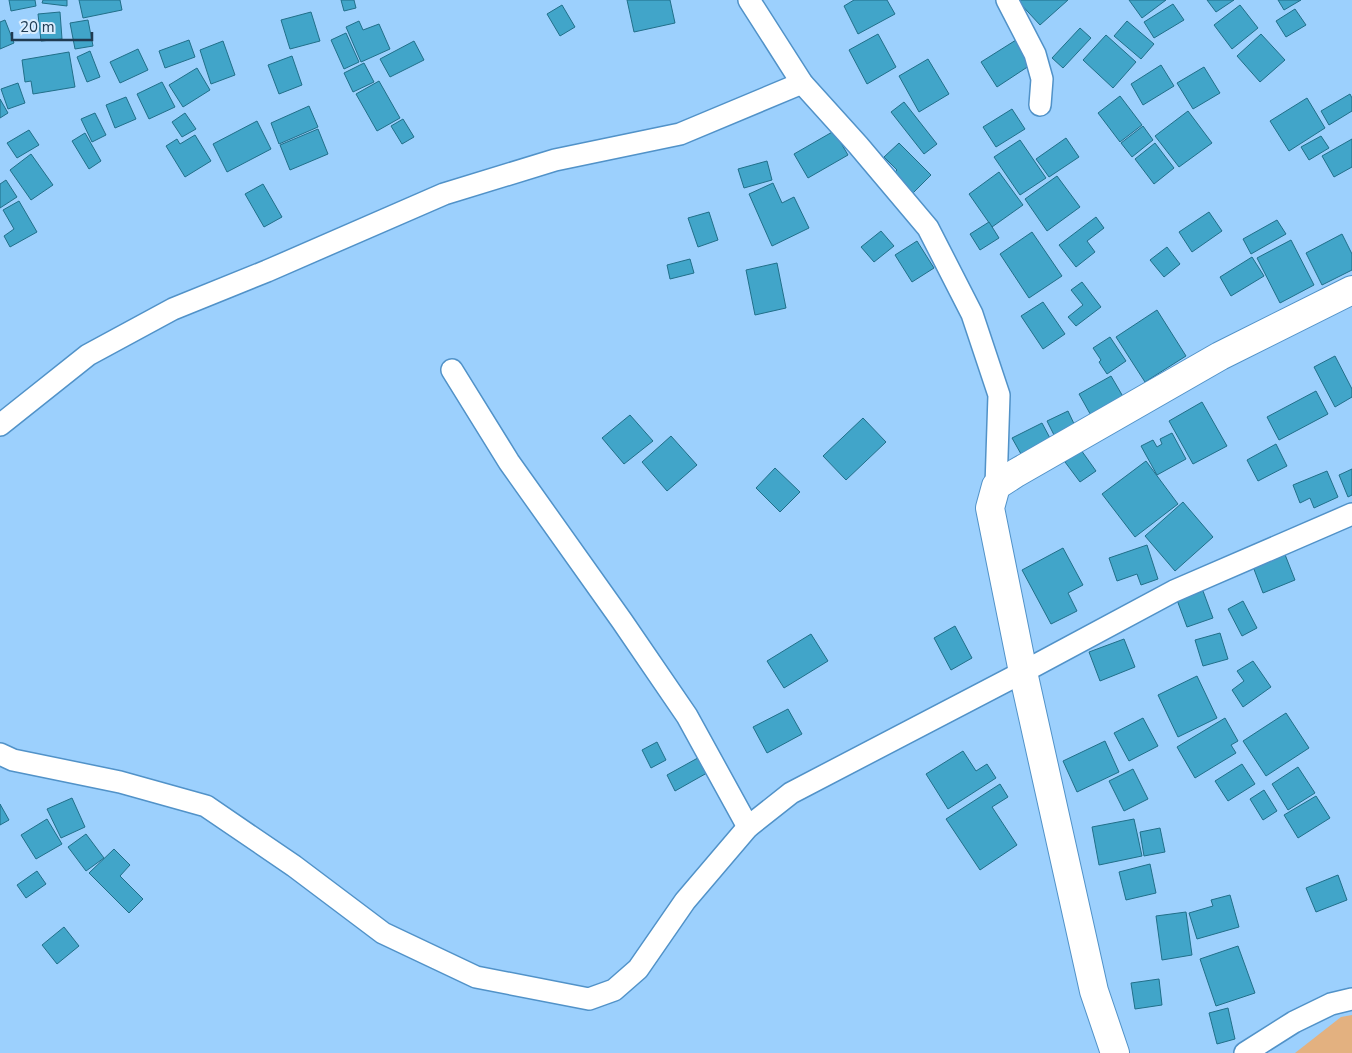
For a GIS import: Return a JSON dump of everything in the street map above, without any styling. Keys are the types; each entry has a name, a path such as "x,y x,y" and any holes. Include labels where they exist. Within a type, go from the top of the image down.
{"street":[{"path":"749,0 802,83 858,145 928,228 972,314 999,395 996,486 990,508 1023,672 1094,991 1114,1053"},
{"path":"1007,0 1035,54 1042,79 1040,105"},
{"path":"0,424 88,355 173,309 268,271 444,194 555,160 680,134 802,83"},
{"path":"996,486 1220,356 1352,290"},
{"path":"452,370 508,462 688,716 748,827"},
{"path":"0,754 13,760 120,782 206,806 294,866 384,933 476,977 588,999 614,990 638,969 685,901 748,827 791,793 1174,591 1352,514"},
{"path":"1245,1053 1294,1022 1331,1004 1352,999"}],"shaded area":[{"path":"1352,1015 1352,1053 1295,1053 1341,1017"}],"building":[{"path":"9,0 35,0 36,6 11,11"},
{"path":"43,0 67,0 67,6 42,3"},
{"path":"79,0 120,0 122,10 83,18"},
{"path":"341,0 354,0 356,8 344,11"},
{"path":"627,0 670,0 675,23 634,32"},
{"path":"854,0 887,0 895,14 858,34 844,6"},
{"path":"1017,0 1068,0 1040,25"},
{"path":"1129,0 1166,0 1142,18"},
{"path":"1207,0 1234,0 1216,12"},
{"path":"1278,0 1301,0 1284,10"},
{"path":"1173,4 1184,20 1154,38 1144,22"},
{"path":"562,5 575,27 560,36 547,14"},
{"path":"1240,5 1258,28 1232,49 1214,25"},
{"path":"1295,9 1306,25 1286,37 1276,21"},
{"path":"60,12 62,39 41,41 38,14"},
{"path":"311,12 320,41 290,49 281,20"},
{"path":"5,20 14,43 0,49 0,22"},
{"path":"88,20 93,46 75,49 70,23"},
{"path":"359,21 363,30 379,24 390,49 361,62 346,27"},
{"path":"1127,21 1154,44 1141,59 1114,36"},
{"path":"1080,28 1091,38 1063,68 1052,58"},
{"path":"346,33 359,62 344,69 331,40"},
{"path":"878,34 896,67 867,84 849,50"},
{"path":"1261,34 1285,60 1260,82 1237,56"},
{"path":"1106,35 1136,62 1113,88 1083,60"},
{"path":"189,40 195,57 165,68 159,51"},
{"path":"1016,40 1032,64 997,87 981,62"},
{"path":"223,41 235,75 211,84 200,50"},
{"path":"414,41 424,60 390,77 380,59"},
{"path":"138,49 148,70 120,83 110,62"},
{"path":"90,51 100,77 87,82 77,57"},
{"path":"69,52 75,87 33,94 31,81 25,82 22,60"},
{"path":"292,56 302,85 279,94 268,65"},
{"path":"928,59 949,94 919,112 899,76"},
{"path":"364,63 374,82 353,92 344,73"},
{"path":"1161,65 1174,86 1143,105 1131,84"},
{"path":"1204,67 1220,93 1193,109 1177,83"},
{"path":"197,68 210,90 183,107 169,85"},
{"path":"379,81 400,118 377,131 356,94"},
{"path":"162,82 175,107 149,119 137,94"},
{"path":"18,83 25,103 8,109 1,89"},
{"path":"1350,94 1352,98 1352,111 1329,125 1321,111"},
{"path":"1120,96 1142,125 1120,142 1098,113"},
{"path":"126,97 136,119 115,128 106,105"},
{"path":"1307,98 1325,128 1289,151 1270,121"},
{"path":"0,99 8,113 0,118"},
{"path":"904,102 937,144 924,154 891,112"},
{"path":"309,106 318,127 279,144 271,123"},
{"path":"1012,109 1025,129 996,147 983,127"},
{"path":"1188,111 1212,143 1179,167 1155,136"},
{"path":"95,113 106,135 92,142 81,119"},
{"path":"185,113 196,129 182,137 172,122"},
{"path":"403,119 414,137 402,144 391,126"},
{"path":"257,121 271,149 227,172 213,144"},
{"path":"1143,126 1153,140 1132,157 1121,143"},
{"path":"318,129 328,154 290,170 280,145"},
{"path":"29,130 39,145 17,158 7,143"},
{"path":"834,131 848,155 808,178 794,154"},
{"path":"85,133 101,161 89,169 72,141"},
{"path":"195,135 211,161 185,177 166,146 177,139 180,144"},
{"path":"1321,136 1329,148 1309,160 1301,147"},
{"path":"1066,138 1079,157 1049,177 1036,159"},
{"path":"1352,139 1352,167 1334,177 1322,156"},
{"path":"1020,140 1046,178 1020,195 994,157"},
{"path":"899,143 931,175 912,194 893,174 897,170 884,157"},
{"path":"1155,143 1174,168 1154,184 1135,159"},
{"path":"31,154 53,185 31,200 10,170"},
{"path":"767,161 772,180 744,188 738,169"},
{"path":"999,172 1023,205 992,227 969,194"},
{"path":"1057,176 1080,207 1047,231 1025,199"},
{"path":"6,180 17,197 0,208 0,184"},
{"path":"773,183 782,203 794,197 809,228 772,246 749,194"},
{"path":"263,184 282,217 264,227 245,194"},
{"path":"19,201 37,232 10,247 4,236 14,229 3,210"},
{"path":"709,212 718,240 698,247 688,218"},
{"path":"1209,212 1222,231 1192,252 1179,232"},
{"path":"1096,217 1104,228 1087,241 1095,252 1076,267 1059,245"},
{"path":"1277,220 1286,234 1251,254 1243,239"},
{"path":"989,222 999,238 980,250 970,234"},
{"path":"881,231 894,246 874,262 861,247"},
{"path":"1032,232 1062,276 1029,298 1000,254"},
{"path":"1342,234 1352,254 1352,270 1322,285 1306,253"},
{"path":"1291,240 1314,285 1280,303 1257,258"},
{"path":"917,241 934,268 912,282 895,255"},
{"path":"1167,247 1180,264 1164,277 1150,260"},
{"path":"1252,257 1264,276 1231,296 1220,277"},
{"path":"690,259 694,273 670,279 667,265"},
{"path":"777,263 786,308 755,315 746,270"},
{"path":"1082,282 1101,307 1076,326 1068,317 1083,305 1071,290"},
{"path":"1043,302 1065,334 1043,349 1021,316"},
{"path":"1157,310 1186,356 1145,382 1116,337"},
{"path":"1110,337 1126,361 1107,374 1093,348"},
{"path":"1335,356 1352,389 1352,397 1335,407 1314,367"},
{"path":"1111,376 1125,400 1093,419 1079,394"},
{"path":"1316,391 1328,414 1279,440 1267,417"},
{"path":"1202,402 1227,446 1193,464 1169,421"},
{"path":"1068,411 1076,428 1056,439 1047,421"},
{"path":"630,415 653,441 624,464 602,438"},
{"path":"863,418 886,442 846,480 823,456"},
{"path":"1042,423 1051,440 1021,454 1012,438"},
{"path":"1172,433 1186,459 1157,475 1141,446 1153,440 1157,447 1162,444 1160,439"},
{"path":"671,436 697,465 667,491 642,462"},
{"path":"1276,444 1287,466 1258,481 1247,460"},
{"path":"1081,450 1096,471 1080,482 1065,462"},
{"path":"1146,461 1178,504 1135,537 1102,494"},
{"path":"775,468 800,492 780,512 756,488"},
{"path":"1352,469 1352,495 1348,497 1339,475"},
{"path":"1327,471 1338,497 1314,508 1310,498 1300,503 1293,485"},
{"path":"1183,502 1213,537 1175,571 1145,536"},
{"path":"1147,545 1158,579 1141,585 1137,574 1117,581 1109,558"},
{"path":"1063,548 1083,585 1068,593 1077,611 1051,624 1022,570"},
{"path":"1284,552 1295,580 1263,593 1252,564"},
{"path":"1203,591 1213,618 1187,627 1177,600"},
{"path":"1243,601 1257,628 1242,636 1228,609"},
{"path":"955,626 972,658 951,670 934,638"},
{"path":"1220,633 1228,659 1203,666 1195,640"},
{"path":"811,634 828,661 784,688 767,661"},
{"path":"1124,639 1135,667 1100,681 1089,652"},
{"path":"1253,661 1271,687 1243,707 1232,690 1244,681 1237,671"},
{"path":"1197,676 1217,718 1178,737 1158,695"},
{"path":"788,709 802,734 767,753 753,727"},
{"path":"1286,713 1309,748 1266,776 1243,741"},
{"path":"1143,718 1158,746 1129,761 1114,733"},
{"path":"1225,718 1238,741 1231,745 1236,753 1195,778 1177,747"},
{"path":"1105,741 1119,772 1077,792 1063,761"},
{"path":"657,742 666,760 651,768 642,750"},
{"path":"963,751 976,771 987,764 996,778 948,809 926,774"},
{"path":"705,754 714,769 675,791 667,775"},
{"path":"1242,764 1255,784 1228,801 1215,781"},
{"path":"1298,767 1315,793 1288,810 1272,784"},
{"path":"1133,769 1148,799 1124,811 1109,781"},
{"path":"1000,784 1008,797 992,807 1017,845 980,870 946,819"},
{"path":"1264,790 1277,811 1263,820 1250,799"},
{"path":"1316,796 1330,818 1298,838 1284,815"},
{"path":"72,798 85,827 61,838 47,809"},
{"path":"0,804 9,820 0,825"},
{"path":"47,819 62,844 36,859 21,835"},
{"path":"1134,819 1142,856 1099,865 1092,827"},
{"path":"1160,828 1165,852 1144,856 1140,832"},
{"path":"86,834 104,858 86,871 68,847"},
{"path":"114,849 130,865 120,876 143,899 129,913 89,873"},
{"path":"1150,864 1156,893 1126,900 1119,872"},
{"path":"37,871 46,884 26,898 17,885"},
{"path":"1338,875 1347,900 1316,912 1306,888"},
{"path":"1230,895 1239,927 1197,939 1189,913 1213,906 1211,900"},
{"path":"1186,912 1192,955 1162,960 1156,916"},
{"path":"64,927 79,946 57,964 42,945"},
{"path":"1238,946 1255,993 1216,1006 1200,959"},
{"path":"1159,979 1162,1005 1135,1009 1131,983"},
{"path":"1228,1008 1235,1039 1217,1044 1209,1013"}]}
